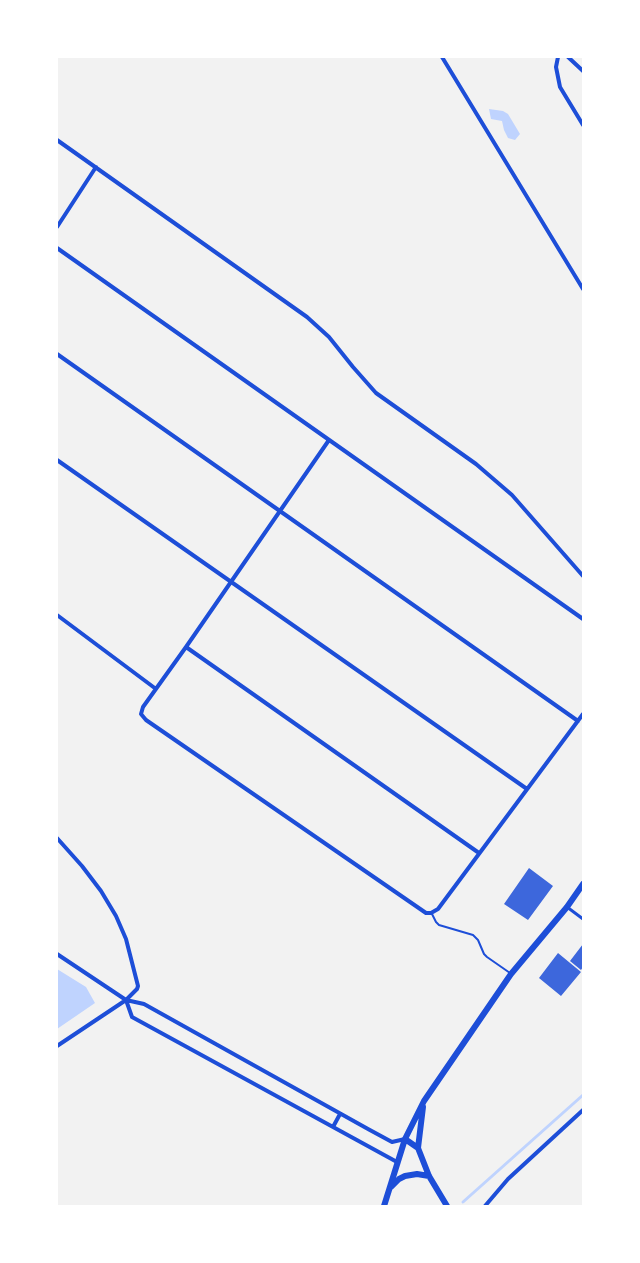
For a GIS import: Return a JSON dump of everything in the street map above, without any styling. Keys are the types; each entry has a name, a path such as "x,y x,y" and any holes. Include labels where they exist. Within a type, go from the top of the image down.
{"main road":[{"path":"384,1206 405,1139 424,1101 511,974 567,907 583,884"},
{"path":"424,1101 418,1148 428,1176 447,1206"},
{"path":"405,1139 418,1148"},
{"path":"388,1194 394,1183 405,1176 417,1174 428,1176"}],"street":[{"path":"442,57 583,289"},
{"path":"558,57 556,67 560,87 583,125"},
{"path":"568,57 583,70"},
{"path":"57,140 307,317 329,337 376,393 476,464 512,495 583,576"},
{"path":"57,227 96,167"},
{"path":"57,248 583,619"},
{"path":"57,354 578,721"},
{"path":"329,440 143,707 142,714 146,720 423,911 426,913 431,913 438,909 583,714"},
{"path":"57,460 527,789"},
{"path":"57,615 156,689"},
{"path":"186,647 479,853"},
{"path":"57,838 82,866 101,891 116,916 126,939 138,986 126,1000 57,1046"},
{"path":"567,907 583,919"},
{"path":"57,954 126,1000 144,1004 392,1142 405,1139"},
{"path":"126,1000 132,1017 397,1162"},
{"path":"485,1206 508,1179 583,1110"},
{"path":"332,1127 340,1114"}],"lane":[{"path":"431,913 439,925 472,935 478,940 484,954 511,974"}],"water":[{"path":"489,109 503,111 508,114 520,134 515,140 508,138 502,121 491,119"},
{"path":"57,969 86,987 95,1003 57,1029"}],"building":[{"path":"529,868 553,886 528,920 504,904"},
{"path":"583,944 583,967 581,970 570,961"},
{"path":"558,953 581,972 561,996 539,978"}],"waterway":[{"path":"463,1202 583,1095"}]}
